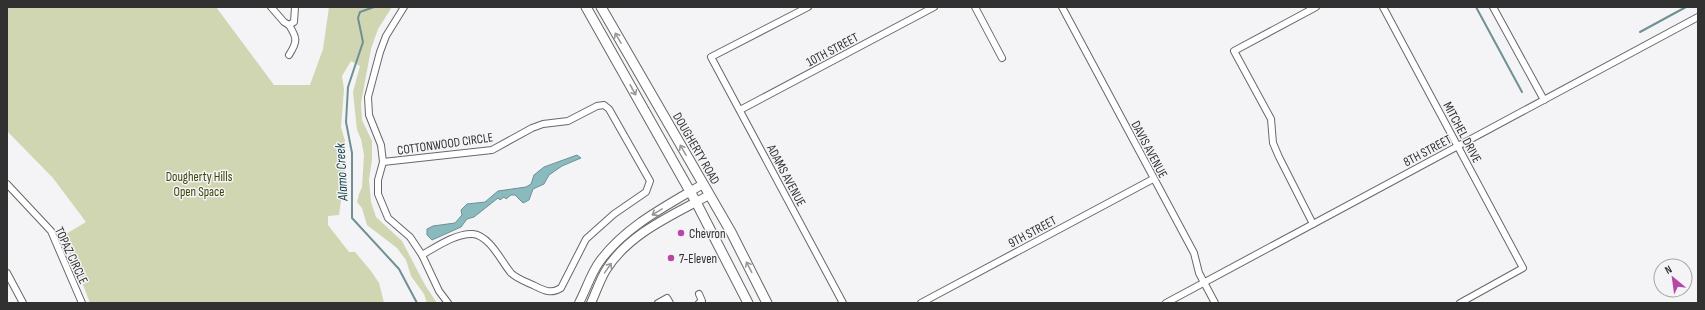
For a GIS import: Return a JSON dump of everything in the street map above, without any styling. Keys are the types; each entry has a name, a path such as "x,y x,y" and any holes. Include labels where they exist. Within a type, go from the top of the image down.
{"main road":[{"name":"DOUGHERTY ROAD","path":"586,7 696,202 748,303"},
{"name":"DOUGHERTY ROAD","path":"600,7 731,232 767,303"}],"street":[{"path":"271,7 284,22 289,25 295,35 296,44 290,55"},
{"path":"289,25 294,22 295,7"},
{"path":"404,7 386,36 380,52 368,97 369,115 381,145 383,162 378,180 378,194 388,218 410,237 422,255 439,291 448,303"},
{"name":"ADAMS AVENUE","path":"808,7 711,57 843,303"},
{"name":"10TH STREET","path":"740,110 934,7"},
{"path":"975,7 1002,58"},
{"name":"DAVIS AVENUE","path":"1062,7 1194,253 1196,266 1215,303"},
{"path":"1313,224 1273,143 1271,119 1234,51 1316,7"},
{"name":"MITCHEL DRIVE","path":"1383,7 1523,268 1460,303"},
{"path":"1493,7 1544,100"},
{"name":"8TH STREET","path":"1166,303 1698,17"},
{"name":"COTTONWOOD CIRCLE","path":"383,162 492,150 532,128 543,124 568,121 597,106 604,105 609,109 650,181 646,192 614,214 586,239 561,288 554,292 546,292 517,278 486,240 472,234 462,236 442,244 422,255"},
{"name":"9TH STREET","path":"920,303 1153,179"},
{"name":"TOPAZ CIRCLE","path":"7,184 51,231 82,303"},
{"path":"579,303 599,262 616,241 631,227 703,184"},
{"path":"591,303 606,270 628,244 645,231 709,195"},
{"path":"7,273 23,303"},
{"path":"699,294 702,301 699,303"},
{"path":"658,303 667,298 670,303"}],"green space":[{"name":"Dougherty Hills Open Space","path":"7,7 216,7 274,85 310,85 323,49 329,7 392,7 378,29 371,49 361,103 362,120 372,141 372,160 369,180 371,202 376,217 402,241 425,285 437,303 427,303 424,294 411,276 406,260 397,248 367,225 362,208 357,202 362,187 364,155 361,139 357,130 353,92 360,66 351,61 342,76 344,89 341,127 345,141 345,172 339,215 328,216 328,225 349,252 355,252 371,271 379,283 384,303 90,303 76,267 61,237 86,222 53,178 7,131"}],"water":[{"path":"577,155 581,158 562,166 549,175 544,184 533,189 529,200 523,203 515,195 511,195 506,199 504,197 500,200 498,198 474,217 467,219 461,227 432,240 427,235 427,229 433,226 455,223 462,215 461,210 467,204 485,202 498,191 526,187 531,184 534,175 544,167"}],"waterway":[{"name":"Alamo Creek","path":"374,7 360,12 358,18 363,42 348,87 346,122 352,153 352,218 399,269 417,303"},
{"path":"1476,7 1522,92"},
{"path":"1640,32 1686,7"}],"place":[{"name":"Chevron","path":"681,233"},
{"name":"7-Eleven","path":"671,258"}]}
